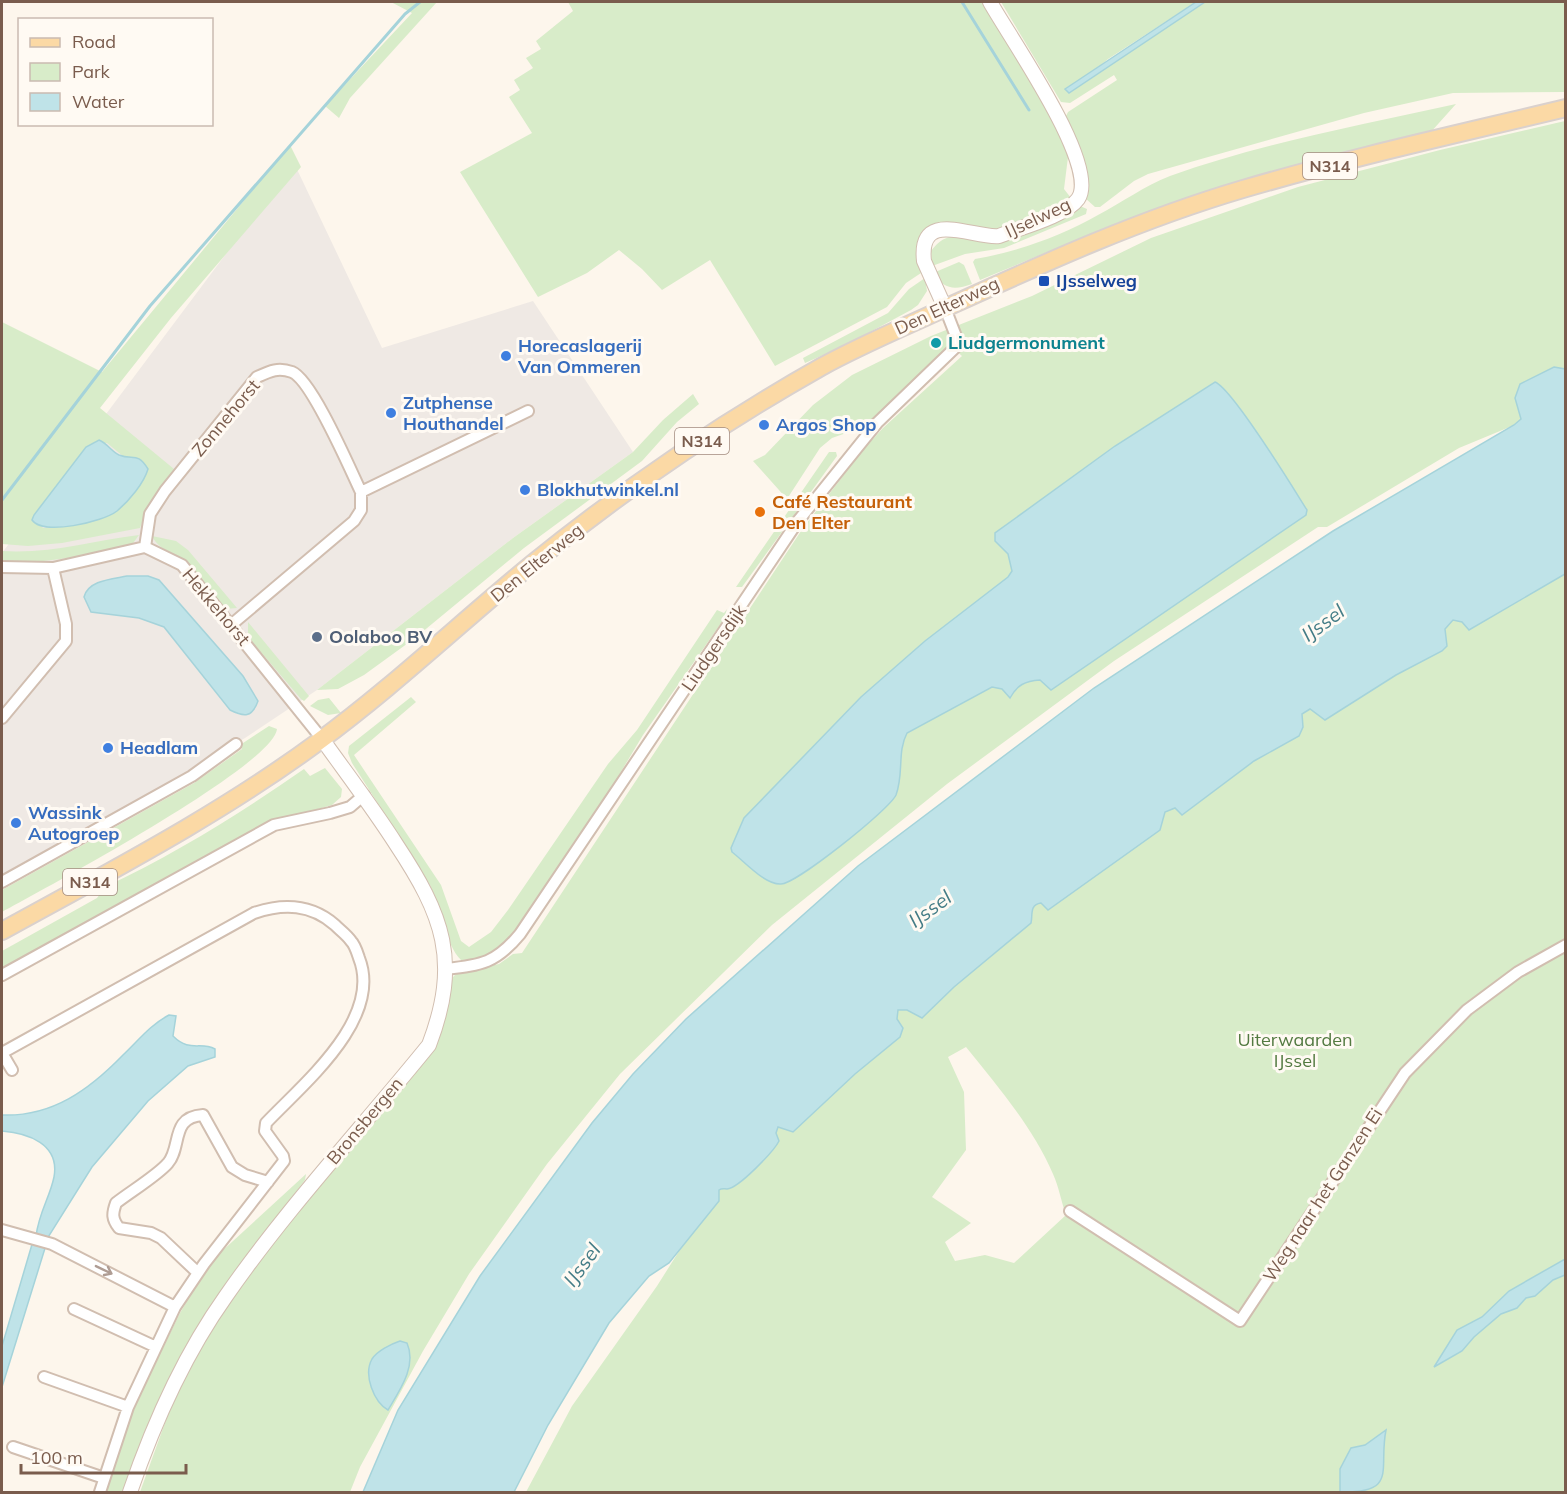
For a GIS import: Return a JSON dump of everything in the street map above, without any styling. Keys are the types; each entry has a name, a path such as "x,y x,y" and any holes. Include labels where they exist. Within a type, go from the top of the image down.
{"main road":[{"name":"Den Elterweg","path":"2,931 179,833 259,784 322,739 410,670 533,563 686,451 820,368 945,308 1099,239 1246,188 1566,108"}],"street":[{"name":"IJselweg","path":"945,308 924,261 925,245 933,234 951,228 986,236 999,236 1071,206 1080,196 1081,188 1073,154 1054,108 990,2"},
{"name":"Liudgersdijk","path":"446,969 488,963 506,951 520,934 798,521 877,423 959,344 945,308"},
{"name":"Zonnehorst","path":"145,547 150,514 165,491 257,377 275,368 294,373 312,392 361,492"},
{"path":"231,625 354,521 361,510 361,492 528,411"},
{"name":"Hekkehorst","path":"145,547 182,566 322,739"},
{"path":"2,567 53,568 145,547"},
{"path":"2,718 66,641 66,624 53,568"},
{"name":"Bronsbergen","path":"130,1492 162,1411 225,1297 288,1215 429,1045 441,1004 446,969 442,935 429,894 364,795 322,739"},
{"path":"2,882 192,776 236,744"},
{"path":"2,975 274,825 350,807 364,795"},
{"path":"12,1070 2,1053 254,913 289,905 325,916 352,942 363,968 363,999 350,1027 310,1080 266,1123 265,1131 283,1156 284,1161 198,1273 175,1307 128,1407 100,1492"},
{"name":"Weg naar het Ganzen Ei","path":"1070,1210 1240,1321 1405,1073 1467,1010 1518,972 1566,945"},
{"path":"198,1273 160,1238 151,1233 119,1228 113,1221 112,1212 116,1203 169,1163 176,1137 184,1123 194,1116 203,1115 232,1167 245,1175 268,1182"},
{"path":"2,1230 52,1244 175,1307"},
{"path":"74,1309 156,1347"},
{"path":"44,1377 128,1407"},
{"path":"13,1447 104,1478"}],"shaded area":[{"path":"294,163 382,348 533,301 633,452 513,538 317,690 245,738 2,879 2,553"}],"green space":[{"path":"391,2 437,2 350,98 339,118 325,106 412,13"},
{"path":"568,2 987,2 1022,58 1063,142 1068,157 1064,189 1071,198 1036,217 999,230 958,224 938,225 929,229 918,247 921,273 906,283 887,307 775,366 710,260 662,290 619,250 587,273 538,297 460,172 532,133 509,97 520,90 514,80 533,68 526,58 541,49 536,41 573,11"},
{"path":"1001,2 1196,2 1108,59 1068,93 1205,2 1565,2 1565,92 1453,93 1364,113 1148,174 1134,181 1100,207 1095,207 1085,198 1065,118 1068,112 1117,80 1114,75 1070,103 1061,102"},
{"path":"1456,104 1430,133 1212,192 1117,223 980,280 973,262 975,259 1023,248 1054,236 1084,223 1160,180 1205,164 1312,136"},
{"path":"1565,121 1565,404 1459,448 1327,527 1318,527 1114,661 947,784 772,925 620,1074 547,1164 469,1274 423,1351 360,1467 350,1492 140,1492 170,1409 196,1355 229,1301 292,1218 430,1053 453,977 457,973 499,964 513,954 522,953 803,528 863,450 883,428 962,356 952,347 869,425 832,438 820,448 787,499 753,461 765,455 813,405 852,375 931,336 1032,296 1151,238 1298,187 1440,150"},
{"path":"290,145 301,167 171,318 100,408 174,469 148,505 140,528 62,543 28,546 2,544 2,322 102,372","holes":["107,443 146,475 124,502 103,517 78,524 43,528 34,515 86,447"]},
{"path":"1080,206 1087,209 1086,214 1004,248 965,254 932,266 931,251 945,238 960,237 984,242 1001,242 1053,222"},
{"path":"959,262 964,265 972,284 955,288 946,286 933,273"},
{"path":"925,278 927,291 918,305 911,310 844,346 805,363 803,358 888,313 909,289"},
{"path":"693,394 699,404 677,422 642,461 524,548 415,638 364,675 338,689 317,690 513,538 633,452 663,420"},
{"path":"829,452 836,452 837,456 742,587 736,587"},
{"path":"139,535 131,546 99,553 50,560 2,562 2,551 37,551"},
{"path":"152,536 176,541 188,550 237,608 225,609 180,557 159,545"},
{"name":"Uiterwaarden IJssel","path":"1565,554 1565,1492 526,1492 572,1406 657,1286 719,1188 773,1128 897,1009 1035,901 1302,711 1449,621","holes":["966,1047 1014,1108 1035,1140 1055,1179 1066,1215 1014,1263 985,1255 955,1261 945,1242 971,1223 932,1197 966,1150 964,1092 948,1057"]},
{"path":"727,609 724,619 643,735 619,775 621,780 509,939 487,954 461,960 451,945 430,885 352,763 348,753 349,746 411,697 416,702 354,755 441,885 461,941 469,947 491,932 508,910 608,764 637,730 717,610 724,613"},
{"path":"248,622 309,696 304,701 248,637"},
{"path":"329,698 341,713 328,715 310,706 318,700"},
{"path":"269,726 277,729 266,747 238,770 154,826 2,912 2,890 194,783 242,749 240,745"},
{"path":"325,768 342,789 341,797 332,805 272,822 2,970 2,951 97,898 105,887 207,832 304,769 310,776"},
{"path":"306,1174 305,1180 212,1308 179,1362 152,1415 123,1492 105,1492 136,1403 180,1313 198,1282 221,1252"}],"water":[{"path":"1196,2 1205,2 1069,93 1065,89"},
{"name":"IJssel","path":"1554,367 1565,369 1565,574 1469,630 1462,622 1453,620 1445,629 1447,646 1442,651 1396,675 1325,720 1310,709 1302,714 1303,727 1299,736 1254,761 1182,815 1175,808 1165,812 1160,830 1048,910 1041,903 1037,904 1032,911 1031,923 954,987 922,1018 907,1010 898,1010 897,1019 903,1028 900,1037 855,1074 793,1132 778,1127 776,1133 779,1141 770,1153 739,1182 727,1189 719,1190 719,1201 669,1263 649,1276 609,1323 548,1425 514,1492 363,1492 398,1410 480,1276 592,1123 633,1074 686,1019 858,866 1094,688 1333,531 1514,425 1521,419 1515,398 1520,384"},
{"path":"1215,382 1235,402 1262,440 1307,510 1306,515 1051,690 1040,680 1030,681 1022,684 1010,698 1002,689 992,687 907,733 902,748 900,779 896,795 890,803 842,845 790,881 781,884 768,881 732,852 731,848 744,818 861,697 925,641 1008,577 1012,571 1008,554 995,541 995,533 1115,446"},
{"path":"99,440 119,455 138,458 148,469 131,497 117,511 87,523 60,527 38,525 32,520 34,515 86,447"},
{"path":"127,576 148,576 159,580 243,676 258,701 253,711 243,715 230,710 164,627 139,618 91,612 84,597 90,587 102,581"},
{"path":"169,1015 176,1016 173,1036 185,1044 215,1049 215,1057 188,1066 148,1101 92,1167 47,1239 36,1236 54,1177 55,1166 47,1148 40,1142 22,1134 2,1131 2,1115 37,1111 68,1099 97,1079 150,1028"},
{"path":"33,1241 46,1245 2,1387 2,1346"},
{"path":"1565,1259 1565,1275 1553,1280 1535,1296 1526,1298 1517,1308 1501,1314 1474,1337 1462,1351 1434,1367 1457,1330 1482,1317 1509,1291"},
{"path":"400,1341 407,1343 410,1352 409,1369 388,1410 378,1401 371,1388 370,1365 377,1353"},
{"path":"1386,1430 1382,1476 1378,1483 1371,1488 1359,1491 1340,1492 1340,1469 1351,1448 1365,1445"}],"waterway":[{"path":"2,500 150,306 405,14 420,2"},
{"path":"962,2 1029,110"}],"place":[{"name":"IJsselweg","path":"1044,281"},
{"name":"Liudgermonument","path":"936,343"},
{"name":"Horecaslagerij Van Ommeren","path":"506,356"},
{"name":"Zutphense Houthandel","path":"391,413"},
{"name":"Argos Shop","path":"764,425"},
{"name":"Blokhutwinkel.nl","path":"525,490"},
{"name":"Café Restaurant Den Elter","path":"760,512"},
{"name":"Oolaboo BV","path":"317,637"},
{"name":"Headlam","path":"108,748"},
{"name":"Wassink Autogroep","path":"16,823"}]}
